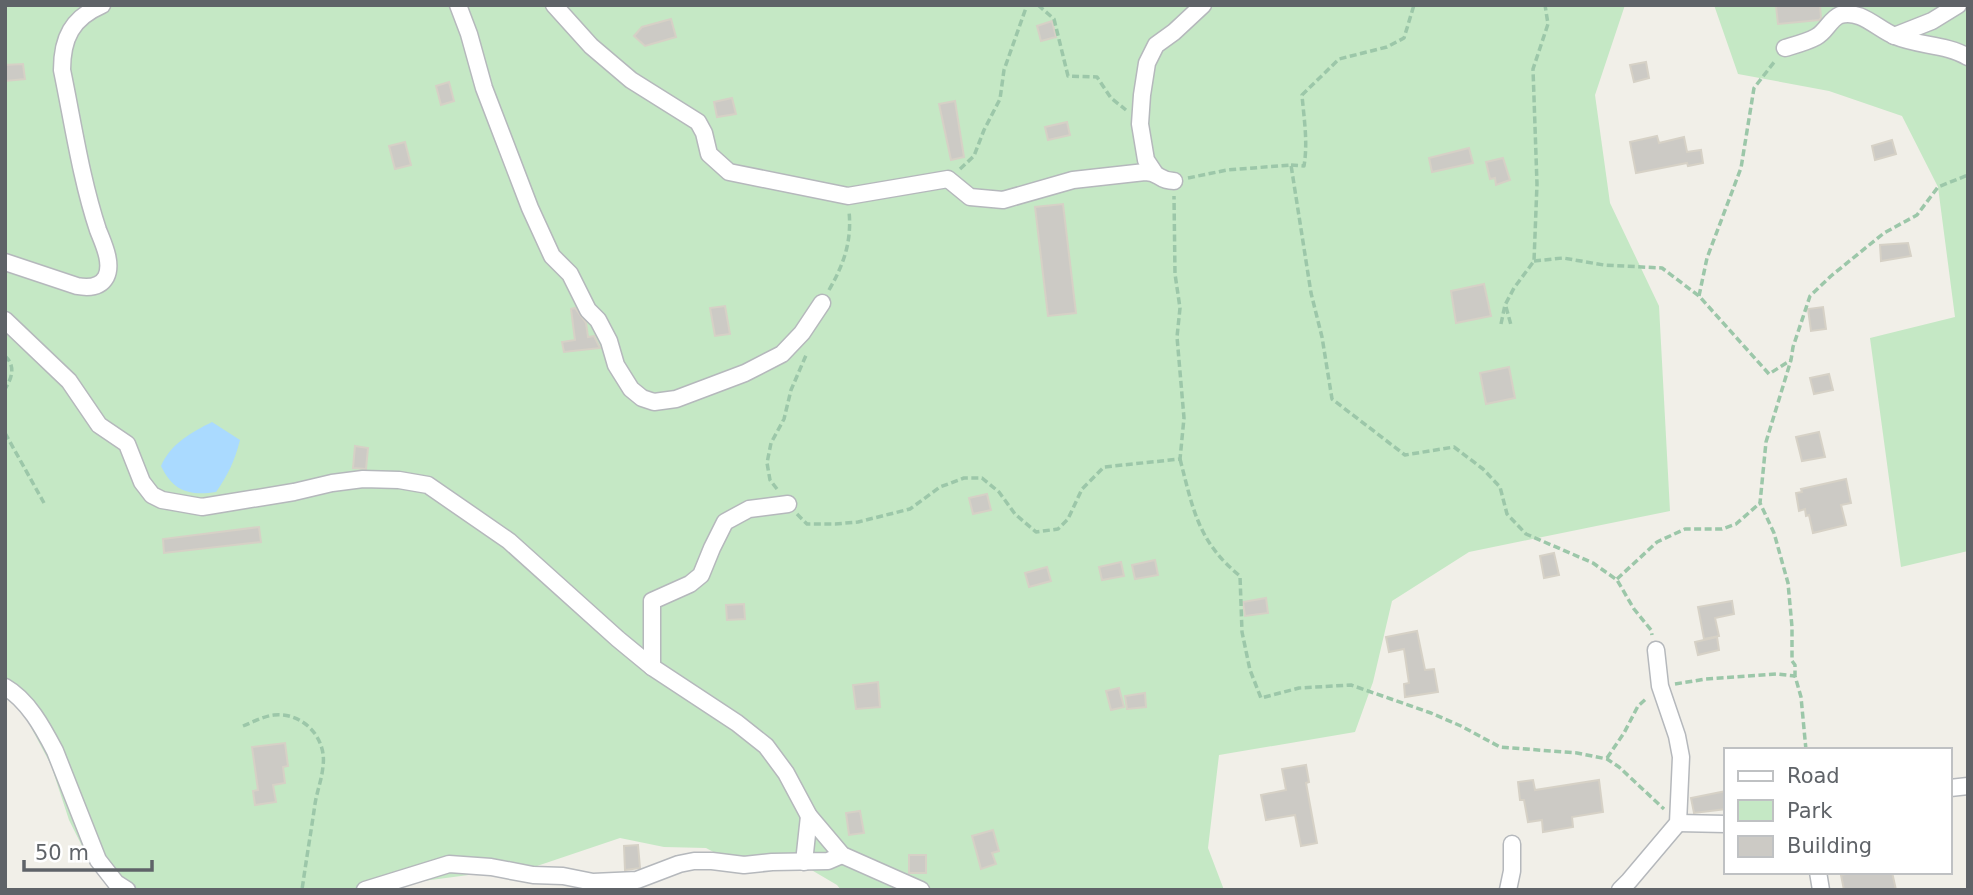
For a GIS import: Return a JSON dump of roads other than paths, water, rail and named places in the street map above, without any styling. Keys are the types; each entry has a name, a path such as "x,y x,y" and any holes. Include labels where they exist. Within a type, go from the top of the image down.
{"street":[{"path":"5,262 89,288 100,285 106,277 107,257 92,212 62,70 66,39 74,25 87,12 102,5"},
{"path":"458,5 484,88 552,256 570,274 588,310 598,320 609,341 616,365 631,389 642,398 654,402 676,399 745,373 782,354 802,333 822,303"},
{"path":"554,5 591,46 631,80 698,122 709,154 729,172 848,196 948,179 970,197 1003,200 1073,180 1154,172"},
{"path":"1174,181 1162,180 1146,160 1140,124 1147,62 1156,45 1203,5"},
{"path":"1894,36 1932,21 1958,5"},
{"path":"1786,48 1818,37 1832,20 1844,14 1860,16 1894,36 1955,50 1968,57"},
{"path":"5,320 69,381 99,425 127,444 142,482 152,495 162,500 202,507 363,479 399,480 428,485 509,541 652,667 737,723 766,746 786,773 809,816 842,855 922,890"},
{"path":"652,667 652,601 690,584 701,575 725,522 749,509 788,504"},
{"path":"1620,890 1678,823 1681,757 1678,736 1660,686 1656,650"},
{"path":"5,687 22,700 46,734 99,860 116,883 127,890"},
{"path":"804,862 809,816"},
{"path":"1678,823 1724,824"},
{"path":"1508,890 1513,845"},
{"path":"365,890 449,864 491,867 533,876 563,876 612,885 637,880 678,864 694,861 712,860 727,864 804,862 828,861 842,855"}],"water":[{"path":"212,422 240,440 228,473 216,492 183,490 171,481 161,466 176,445"}]}
